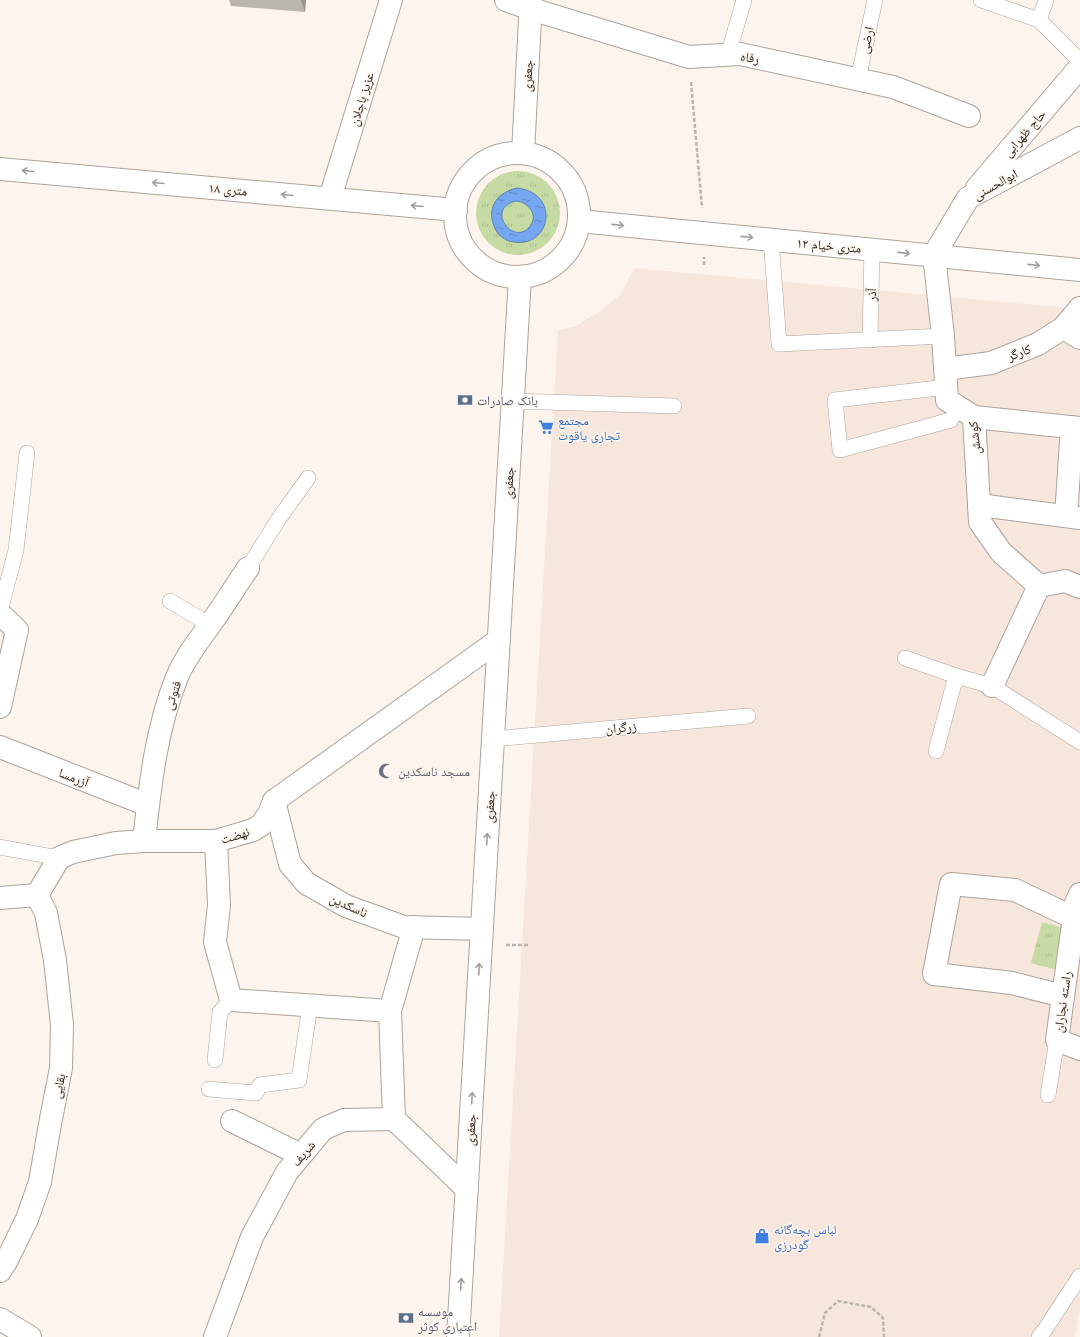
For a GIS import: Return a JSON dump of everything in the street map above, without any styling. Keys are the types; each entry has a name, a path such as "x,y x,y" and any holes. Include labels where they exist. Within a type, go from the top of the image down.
{"street":[{"name":"عزیز باجلان","path":"330,198 391,0"},
{"name":"رفاه","path":"506,0 531,5 689,57 740,54 893,87 969,116"},
{"name":"جعفری","path":"523,153 531,5"},
{"name":"حاج ظهرابی","path":"968,198 1080,67"},
{"name":"ابوالحسنی","path":"934,256 968,198 1080,138"},
{"path":"523,153 542,157 558,167 570,182 577,199 579,221 575,236 567,252 554,265 538,273 520,277 502,275 486,268 473,258 462,244 457,227 456,210 460,190 470,174 485,161 503,154 523,153"},
{"name":"۱۸ متری","path":"0,169 456,210"},
{"name":"۱۲ متری خیام","path":"579,221 1080,270"},
{"path":"934,256 948,394"},
{"name":"جعفری","path":"458,1337 520,277"},
{"name":"کارگر","path":"948,394 991,363 1038,344 1072,333 1080,308"},
{"name":"کوشش","path":"948,394 974,417 980,522 1001,552 1039,586"},
{"path":"974,417 1076,427 1073,517 979,505"},
{"name":"فتوتی","path":"144,841 150,781 163,720 177,677 193,647 210,625 248,568"},
{"path":"992,686 1039,586 1075,578"},
{"path":"0,614 17,630 0,707"},
{"name":"نهضت","path":"59,858 73,852 116,844 144,841 216,841 253,830 261,825 269,814 274,802 499,640"},
{"name":"آزرمسا","path":"0,747 148,805"},
{"name":"ناسکدین","path":"274,802 290,864 306,883 346,906 404,927 482,929"},
{"path":"216,841 219,905 215,942 231,1000 390,1010"},
{"path":"0,898 37,895 59,858"},
{"path":"1063,996 1012,983 934,974 951,884 1015,890 1074,918"},
{"name":"راسته نجاران","path":"1057,1040 1076,903 1080,894"},
{"name":"بقایی","path":"0,1270 7,1260 27,1220 40,1182 61,1068 62,1025 55,960 46,913 37,895"},
{"path":"414,927 390,1010 394,1119 467,1189"},
{"path":"1057,1040 1080,1049"},
{"name":"شریف","path":"215,1337 252,1237 287,1172 323,1129 344,1120 394,1119"},
{"path":"232,1121 301,1155"},
{"path":"0,1319 30,1337"}],"lane":[{"path":"728,55 744,0"},
{"name":"ارضی","path":"858,80 875,0"},
{"path":"981,0 1039,20 1080,61"},
{"path":"1039,20 1046,0"},
{"path":"771,240 779,344 943,336"},
{"name":"آذر","path":"870,340 872,249"},
{"path":"948,394 840,450 836,400 948,394"},
{"path":"513,401 674,406"},
{"path":"0,611 4,579 16,550 27,453"},
{"path":"248,568 278,520 308,478"},
{"path":"170,601 210,625"},
{"path":"905,658 956,676 992,686 1080,742"},
{"path":"936,751 956,676"},
{"name":"زرگران","path":"493,739 748,716"},
{"path":"0,847 59,858"},
{"path":"215,1060 220,1012 231,1000"},
{"path":"209,1089 256,1094 260,1084 299,1080 310,1005"},
{"path":"1048,1096 1057,1040"},
{"path":"1039,1337 1080,1276"}],"path":[{"path":"689,57 704,233"},
{"path":"820,1337 825,1313 838,1301 871,1307 883,1318 884,1337"}],"shaded area":[{"path":"634,268 1080,309 1080,1308 1075,1337 499,1337 558,330 576,326 603,309 621,294"}],"green space":[{"path":"510,171 526,171 542,178 553,189 560,205 560,221 557,229 548,243 542,248 526,255 510,255 494,248 483,237 476,221 476,205 483,189 494,178"},
{"path":"1042,922 1067,929 1057,970 1031,963"}],"water":[{"path":"517,188 531,192 540,199 545,209 546,219 543,229 536,237 527,242 514,242 508,240 499,235 494,226 492,219 493,206 500,197","holes":["516,201 531,209 533,221 524,231 517,232 510,230 505,225 502,218 502,211 507,205"]}],"place":[{"name":"بانک صادرات","path":"465,400"},
{"name":"مجتمع تجاری یاقوت","path":"546,427"},
{"name":"مسجد ناسکدین","path":"386,771"},
{"name":"لباس بچه‌گانه گودرزی","path":"762,1236"},
{"name":"موسسه اعتباری کوثر","path":"406,1318"}]}
